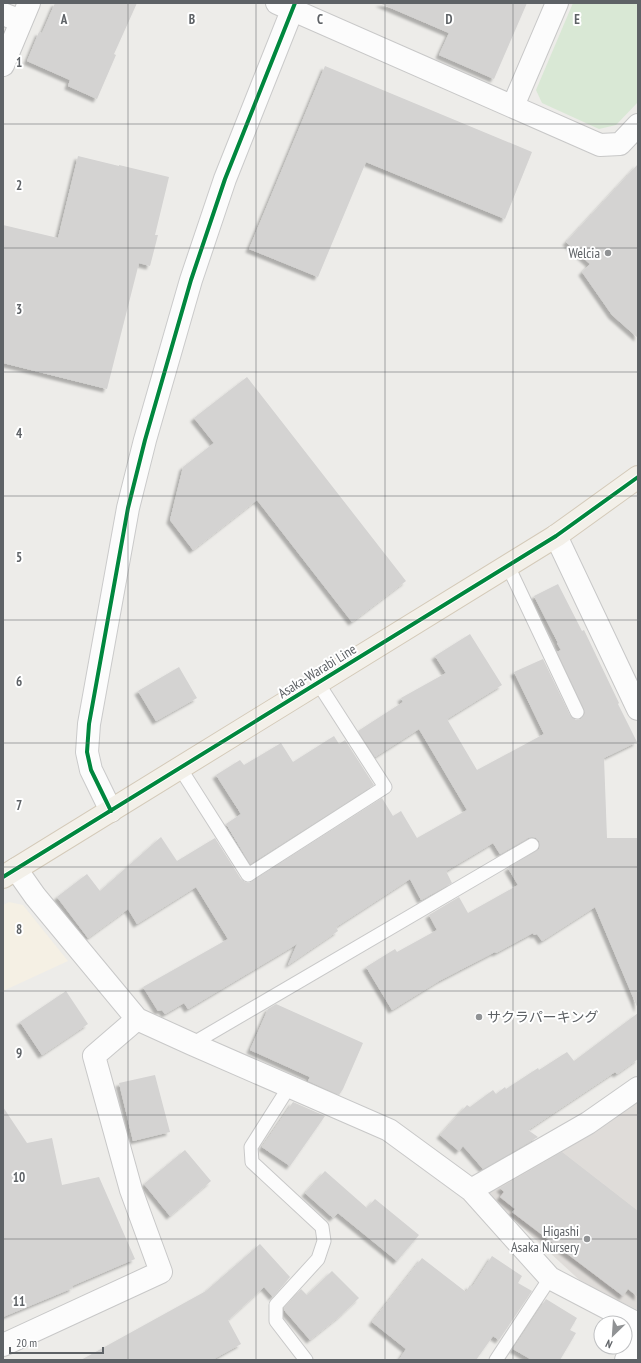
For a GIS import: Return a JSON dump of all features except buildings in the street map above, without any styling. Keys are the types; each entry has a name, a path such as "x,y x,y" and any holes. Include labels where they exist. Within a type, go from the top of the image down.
{"main road":[{"name":"Asaka-Warabi Line","path":"9,873 556,536 638,477"}],"street":[{"path":"513,106 557,3"},
{"path":"111,811 91,770 87,752 89,724 128,508 145,440 189,288 225,179 288,5 600,145 620,144 638,125"},
{"path":"3,65 17,13"},
{"path":"556,536 638,709"},
{"path":"9,873 35,896 137,1019 389,1130 471,1190 550,1278 638,1324"},
{"path":"3,1345 161,1272 131,1190 94,1056 137,1019"},
{"path":"471,1190 588,1123 638,1088"},
{"path":"626,1360 638,1336"}],"lane":[{"path":"508,566 577,712"},
{"path":"180,768 248,875 385,787 318,683"},
{"path":"192,1044 532,845"},
{"path":"289,1086 251,1147 252,1162 322,1227 324,1241 318,1259 276,1305 276,1321 306,1360"},
{"path":"496,1360 550,1278"}],"shaded area":[{"path":"9,902 23,905 68,961 3,991 3,905"},
{"name":"Higashi Asaka Nursery","path":"638,1095 638,1310 587,1287 484,1192"}],"green space":[{"path":"573,3 638,3 638,102 616,125 599,129 542,103 536,90"}],"cycle path":[{"path":"111,811 91,770 87,752 89,724 128,508 145,440 191,280 225,179 295,3"},
{"path":"3,877 556,536 638,477"}],"place":[{"name":"Welcia","path":"608,253"},
{"name":"サクラパーキング","path":"479,1017"},
{"name":"Higashi Asaka Nursery","path":"587,1239"}]}
